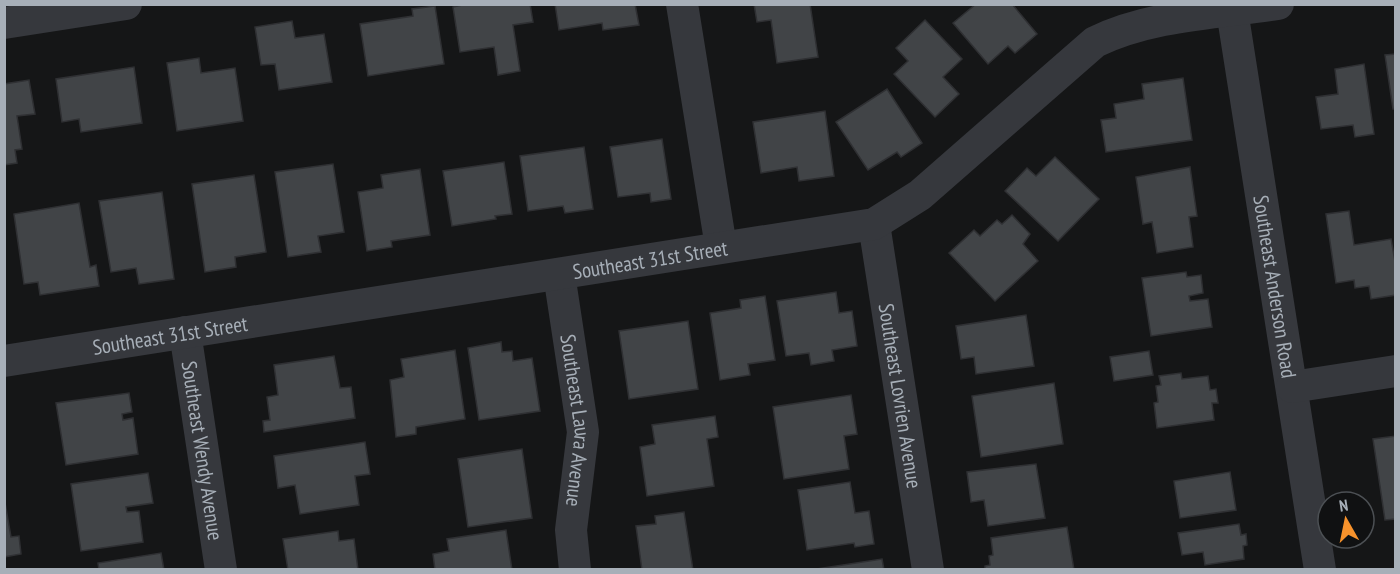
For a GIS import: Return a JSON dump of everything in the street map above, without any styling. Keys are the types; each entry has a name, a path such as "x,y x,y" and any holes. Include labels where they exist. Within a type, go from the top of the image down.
{"street":[{"path":"4,23 126,4"},
{"path":"682,4 721,247"},
{"name":"Southeast 31st Street","path":"4,361 874,224 920,195 1095,42 1118,31 1231,8 1278,4"},
{"name":"Southeast Anderson Road","path":"1231,8 1320,570"},
{"name":"Southeast Lovrien Avenue","path":"874,224 928,570"},
{"name":"Southeast Laura Avenue","path":"559,274 584,432 572,530 575,570"},
{"name":"Southeast Wendy Avenue","path":"185,332 221,570"},
{"path":"1292,387 1395,370"}],"building":[{"path":"467,4 530,4 533,22 513,25 520,71 498,75 494,47 460,52 453,7"},
{"path":"555,4 635,4 639,25 603,30 602,23 559,30"},
{"path":"754,4 810,4 818,57 777,63 771,20 757,22"},
{"path":"976,4 1012,4 1037,34 1015,53 1008,46 988,64 953,23"},
{"path":"435,6 444,64 368,76 360,24 413,16 412,9"},
{"path":"925,20 962,59 943,77 959,94 935,117 894,74 908,61 896,48"},
{"path":"292,21 295,38 324,34 332,82 279,90 275,64 261,65 255,27"},
{"path":"1396,54 1396,109 1393,109 1385,55"},
{"path":"199,58 201,73 235,68 243,121 177,131 167,63"},
{"path":"1364,64 1374,134 1355,137 1353,125 1321,129 1316,97 1338,94 1335,69"},
{"path":"134,67 142,123 81,132 79,119 62,122 56,79"},
{"path":"1183,78 1192,140 1106,152 1101,120 1116,118 1114,104 1144,99 1142,84"},
{"path":"29,80 35,114 17,116 22,149 15,150 17,163 4,165 4,84"},
{"path":"887,89 922,143 901,157 897,152 868,170 836,122"},
{"path":"825,111 834,176 799,181 797,167 761,173 753,122"},
{"path":"662,139 671,199 651,202 650,193 618,197 610,147"},
{"path":"584,147 593,209 565,213 563,206 528,211 520,156"},
{"path":"1055,157 1099,199 1058,241 1005,191 1027,168 1036,176"},
{"path":"504,162 512,214 452,226 443,171"},
{"path":"333,164 344,232 318,236 321,252 288,257 275,172"},
{"path":"1190,167 1197,216 1189,217 1193,247 1157,253 1152,222 1143,224 1136,177"},
{"path":"420,169 430,235 391,241 392,247 367,251 358,192 383,188 381,175"},
{"path":"254,175 266,252 235,257 236,267 205,272 192,184"},
{"path":"162,192 174,279 139,284 136,268 111,272 99,201"},
{"path":"79,203 90,267 96,265 99,286 40,295 38,282 24,284 14,214"},
{"path":"1349,211 1354,245 1391,239 1396,267 1396,295 1371,299 1369,286 1355,288 1354,280 1336,283 1326,214"},
{"path":"1012,215 1030,234 1023,244 1038,261 995,301 949,253 974,230 980,236 997,220 1002,224"},
{"path":"1186,272 1187,277 1201,275 1203,293 1189,296 1190,301 1208,299 1212,327 1151,336 1142,278"},
{"path":"836,292 839,313 852,311 857,346 832,350 834,361 811,365 809,353 786,356 777,301"},
{"path":"765,296 775,360 748,364 750,375 720,380 710,313 741,308 740,300"},
{"path":"1026,315 1034,366 976,374 974,357 961,359 956,326"},
{"path":"688,321 698,389 629,399 619,331"},
{"path":"501,342 502,352 512,351 513,361 532,358 540,411 479,420 468,348"},
{"path":"455,350 465,419 416,427 416,434 396,437 390,380 404,377 401,359"},
{"path":"1149,351 1153,375 1114,381 1110,357"},
{"path":"334,356 340,388 351,387 355,418 264,432 263,421 270,420 267,397 278,395 274,365"},
{"path":"1181,373 1182,379 1208,376 1210,390 1216,389 1218,403 1212,403 1214,420 1157,428 1154,403 1158,402 1156,386 1161,385 1159,376"},
{"path":"1054,383 1063,444 981,457 972,396"},
{"path":"129,393 132,412 122,414 123,420 133,418 138,454 66,465 56,403"},
{"path":"851,395 857,434 844,436 849,469 784,479 773,407"},
{"path":"715,416 718,437 707,439 714,486 647,496 640,447 655,444 652,425"},
{"path":"1396,436 1396,519 1385,520 1373,439"},
{"path":"365,442 370,474 355,476 359,505 300,514 295,485 278,488 274,456"},
{"path":"522,449 532,518 468,527 458,459"},
{"path":"1036,464 1045,518 988,526 984,500 971,502 967,472"},
{"path":"1230,472 1236,510 1180,518 1174,481"},
{"path":"148,473 153,503 126,507 127,512 139,511 143,542 81,551 71,484"},
{"path":"850,482 855,513 869,511 874,544 855,547 854,543 807,550 798,490"},
{"path":"4,497 11,537 19,536 21,554 4,557"},
{"path":"684,512 693,570 642,570 636,526 656,524 655,516"},
{"path":"1239,524 1241,535 1246,534 1247,545 1243,546 1244,559 1205,565 1203,552 1182,555 1178,533"},
{"path":"1067,527 1074,570 985,570 985,566 990,565 989,556 993,555 991,538"},
{"path":"506,530 512,570 435,570 433,554 449,551 447,539"},
{"path":"338,531 339,541 354,539 358,570 288,570 283,539"},
{"path":"161,553 164,570 99,570 98,563"},
{"path":"882,559 884,570 810,570"}]}
